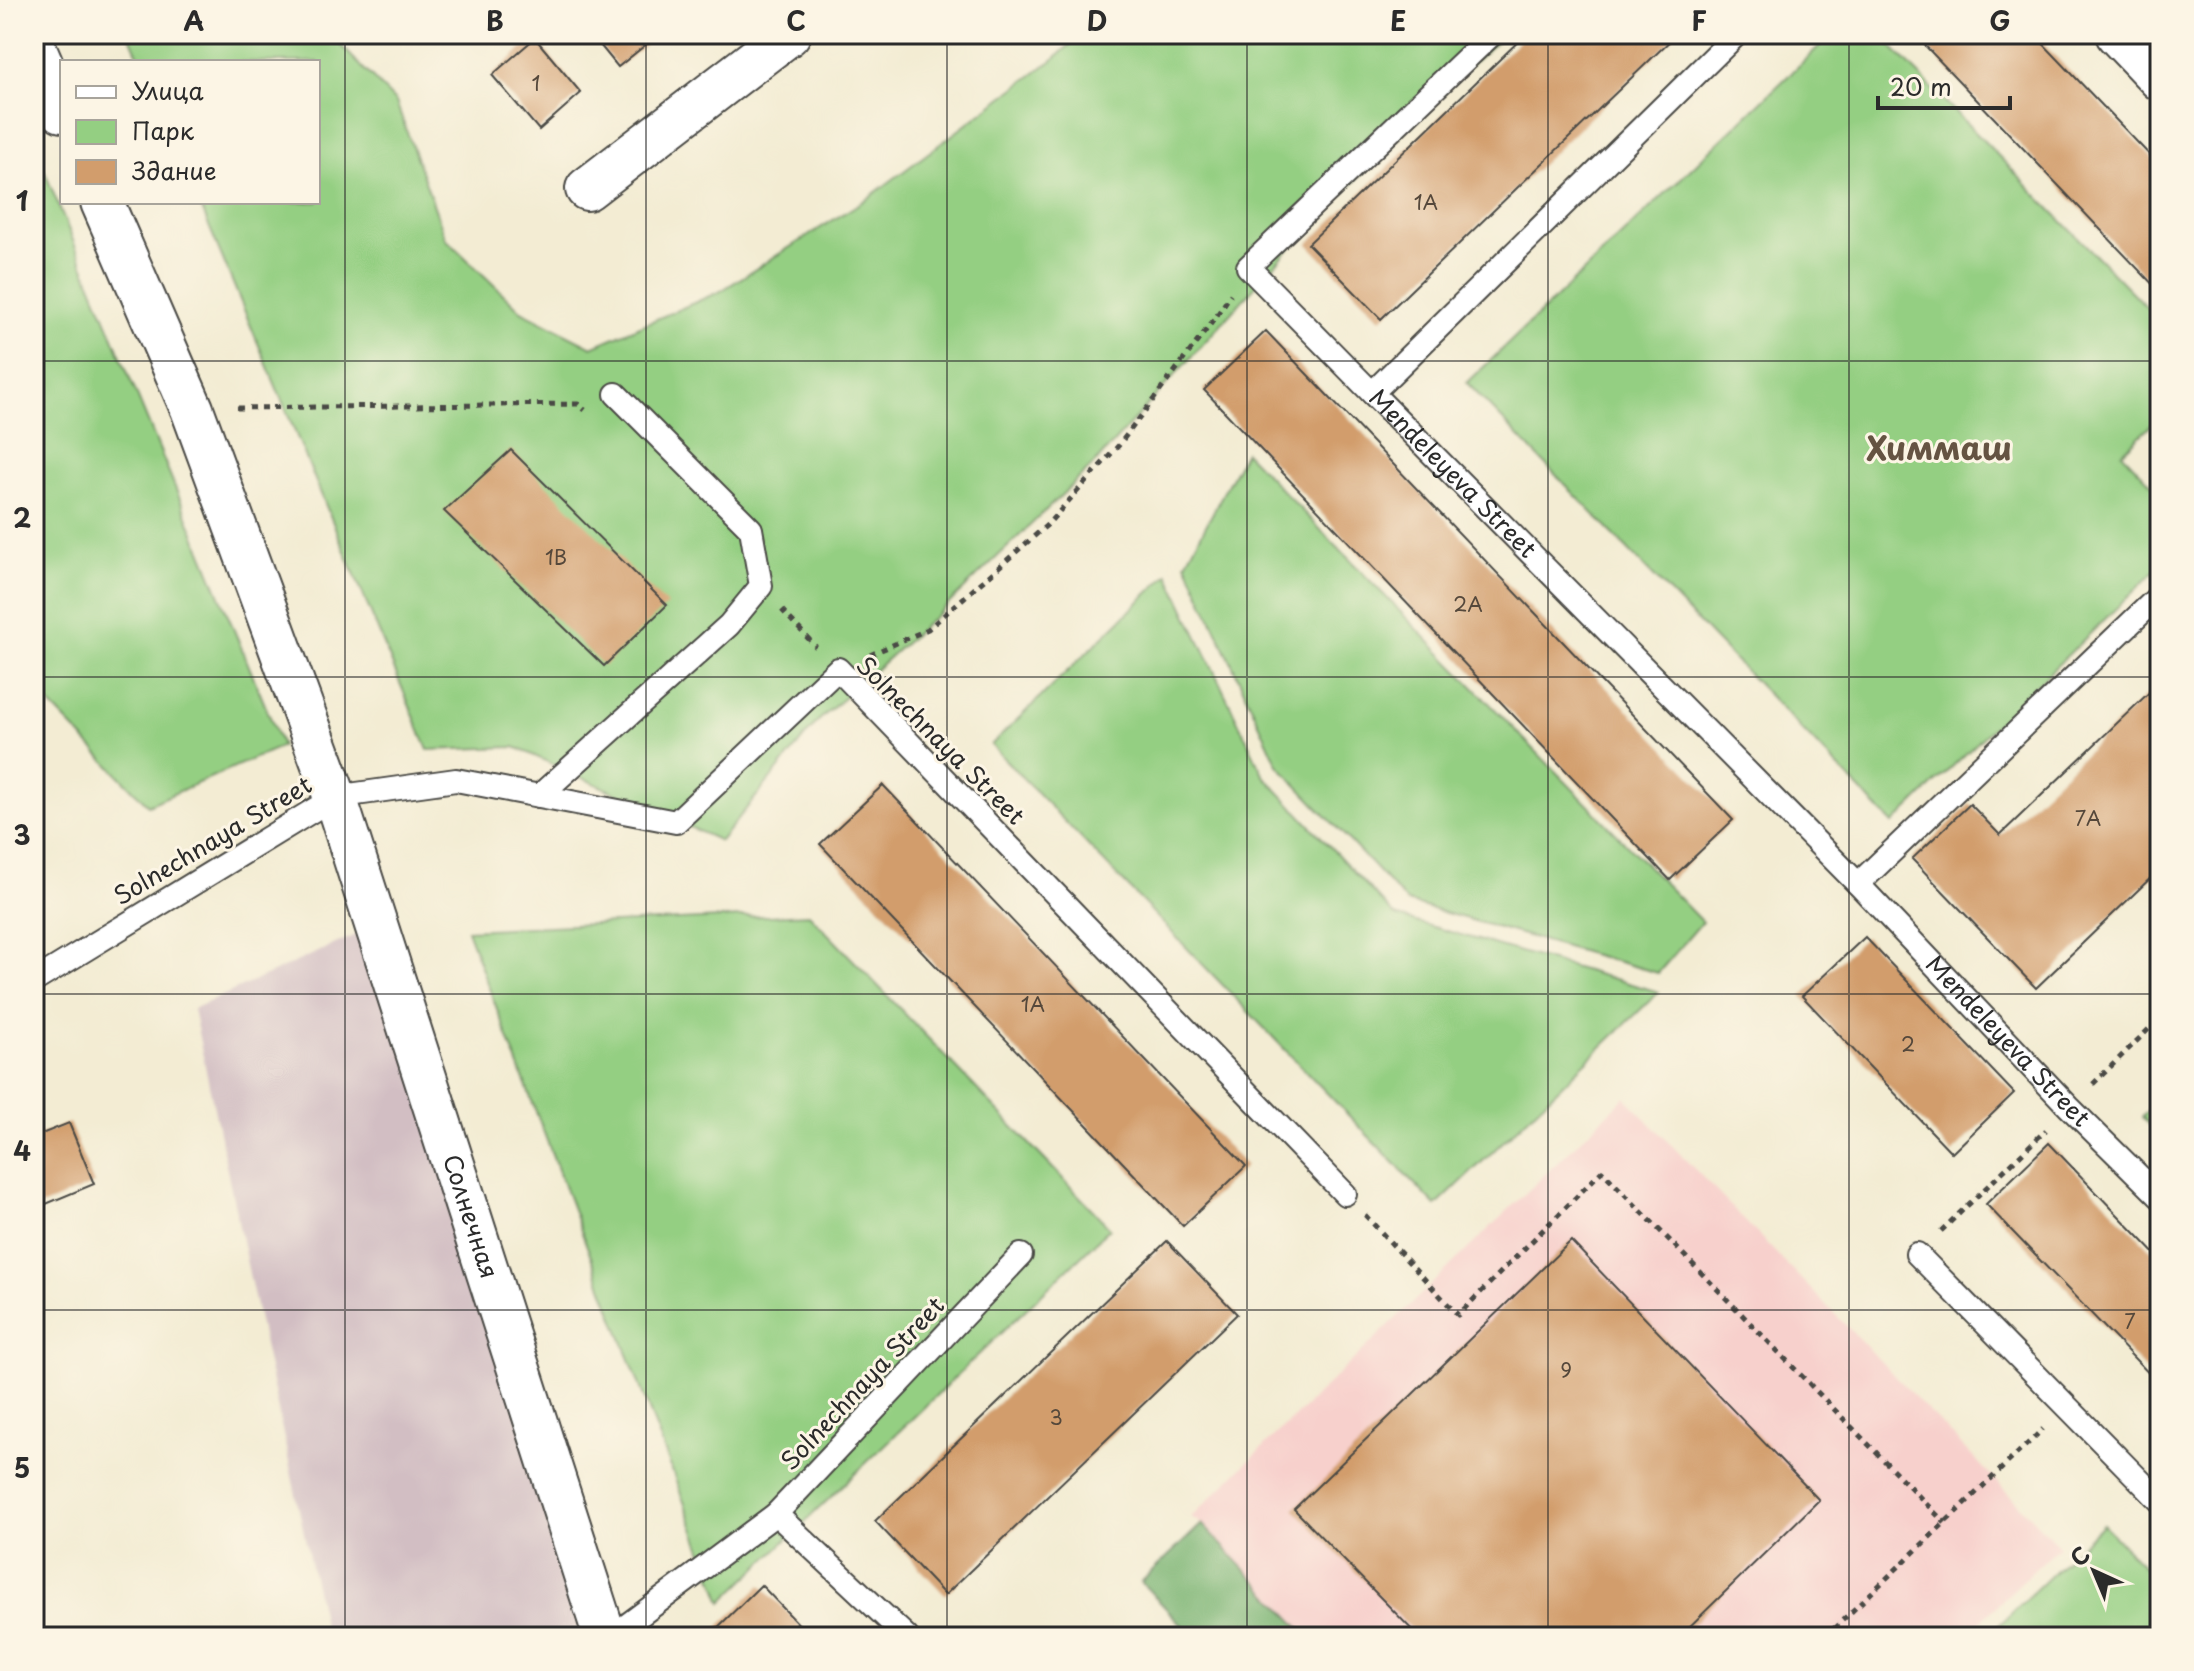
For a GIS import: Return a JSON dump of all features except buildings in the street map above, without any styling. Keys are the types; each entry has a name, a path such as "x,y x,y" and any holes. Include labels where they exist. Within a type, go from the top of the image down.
{"street":[{"path":"587,189 789,34"},
{"path":"2117,34 2160,79"},
{"path":"34,46 49,99"},
{"name":"Солнечная","path":"103,204 192,409 335,797 605,1637"}],"lane":[{"path":"1372,393 1248,267 1492,34"},
{"name":"Mendeleyeva Street","path":"1737,34 1372,393 1858,884 2069,1107 2160,1197"},
{"path":"539,796 729,625 761,586 751,529 616,394"},
{"path":"1858,884 2160,595"},
{"name":"Solnechnaya Street","path":"34,981 335,797 456,780 676,822 838,669 1345,1194"},
{"path":"1917,1254 2160,1501"},
{"name":"Solnechnaya Street","path":"611,1637 776,1514 1021,1255"},
{"path":"776,1514 907,1637"}],"path":[{"path":"761,586 838,669 928,629 1047,525 1128,433 1213,321 1248,267"},
{"path":"192,409 578,404 590,414"},
{"path":"1917,1254 2160,1018"},
{"path":"1345,1194 1458,1315 1602,1171 1945,1523"},
{"path":"1825,1637 2067,1406"},
{"path":"1407,1637 1413,1631"}],"shaded area":[{"path":"364,931 608,1637 326,1637 193,1009"},
{"path":"1625,1097 2059,1546 1964,1637 1308,1637 1202,1524 1191,1517"}],"green space":[{"path":"129,34 330,34 396,102 446,239 521,311 592,347 719,292 868,198 1055,58 1082,34 1505,34 1458,76 1300,237 1096,462 941,611 817,722 720,841 515,747 428,750 200,204 320,204 320,60 140,60"},
{"path":"1832,34 1879,34 2160,321 2160,417 2122,453 2160,493 2160,566 1893,824 1467,383"},
{"path":"34,146 282,746 148,805 34,688"},
{"path":"1245,452 1702,922 1658,973 1407,902 1278,765 1186,563"},
{"path":"1168,574 1264,776 1395,916 1659,992 1436,1206 991,745"},
{"path":"809,914 1110,1228 722,1602 467,930"},
{"path":"2160,1099 2160,1136 2142,1117"},
{"path":"1202,1524 1309,1637 1193,1637 1141,1582"},
{"path":"2103,1524 2160,1584 2160,1637 1987,1637"}],"district":[{"name":"Химмаш","path":"1939,449"}]}
